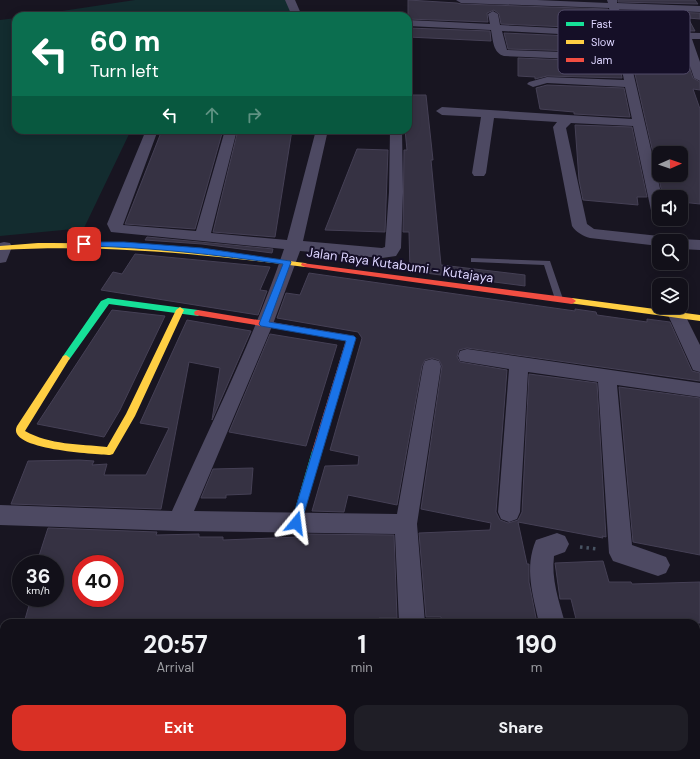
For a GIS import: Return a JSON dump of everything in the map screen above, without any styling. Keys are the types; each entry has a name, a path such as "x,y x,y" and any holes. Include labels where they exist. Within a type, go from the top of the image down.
{"street":[{"path":"290,0 295,12"},
{"path":"461,0 675,4 700,9"},
{"path":"490,1 501,51 507,53 558,55"},
{"path":"412,23 558,30"},
{"path":"690,35 700,36"},
{"path":"690,49 700,78"},
{"path":"629,74 654,190"},
{"path":"533,84 547,80 631,84"},
{"path":"442,111 639,123"},
{"path":"479,173 488,114"},
{"path":"568,119 559,127 580,226 590,233 652,240"},
{"path":"150,134 115,224 116,229 382,253 390,252 393,248 396,192 396,134"},
{"path":"202,237 230,134"},
{"path":"179,521 264,324 288,262 294,244 321,134"},
{"name":"Jalan Raya Kutabumi - Kutajaya","path":"1,251 73,244 124,244 202,251 700,318"},
{"path":"688,244 700,245"},
{"path":"180,310 130,416 110,451 49,444 22,435 20,429 45,389 104,303 108,301 180,310 351,338 296,523"},
{"path":"677,315 700,365"},
{"path":"467,356 507,360 519,364 700,390"},
{"path":"509,512 519,364"},
{"path":"412,619 406,524 432,366"},
{"path":"608,377 621,553 658,565"},
{"path":"0,515 179,521 406,524"},
{"path":"551,619 542,573 541,555 544,548 557,544"}],"lane":[{"path":"474,260 547,263 559,299"}],"path":[{"path":"557,544 621,553"}],"green space":[{"path":"135,0 291,0 293,7 290,12 56,12"},
{"path":"12,18 12,134 129,134 84,228 0,236 0,20"}],"building":[{"path":"408,0 461,4 608,10 558,10 558,27 501,24 499,14 494,10 487,13 488,22 412,19 412,12 408,12"},
{"path":"618,0 695,0 698,4 618,2"},
{"path":"690,13 700,13 700,19 690,18"},
{"path":"690,22 695,31 690,31"},
{"path":"412,28 490,31 491,41 412,37"},
{"path":"504,33 558,35 558,50 508,49"},
{"path":"518,58 558,60 558,74 621,74 622,78 547,76 535,79 535,77 518,76"},
{"path":"690,69 693,78 700,82 700,90 693,89 700,109 700,204 688,203 688,190 661,190 660,182 688,182 688,146 652,146 652,149 635,74 690,74"},
{"path":"547,85 624,88 630,117 574,114 574,112 540,109 536,88"},
{"path":"412,95 426,95 433,160 431,160 441,265 525,275 525,286 410,271 409,232 403,232 404,150 407,150 405,134 412,134"},
{"path":"575,125 632,127 647,197 637,197 638,205 583,200 579,180"},
{"path":"160,134 222,134 195,229 125,224"},
{"path":"237,134 291,134 275,237 213,232"},
{"path":"357,149 388,150 385,232 325,230"},
{"path":"147,237 273,249 272,253 202,244 145,240"},
{"path":"135,254 270,267 260,290 267,291 258,315 101,290 113,272 122,274"},
{"path":"309,273 575,311 575,309 596,312 597,315 647,322 647,319 670,322 692,371 700,373 700,381 467,348 459,350 457,357 460,362 507,370 496,512 500,520 508,523 518,520 522,512 529,374 597,383 606,537 602,536 603,538 518,522 527,564 529,564 529,582 536,619 441,619 441,617 426,617 419,533 490,530 491,523 421,509 442,366 439,360 432,358 425,360 422,366 397,505 348,495 344,512 312,511 325,466 358,465 359,456 330,450 362,338 358,332 277,318 286,293 300,295"},
{"path":"112,310 165,316 120,410 104,437 37,424"},
{"path":"187,320 251,331 212,420 220,368 189,362 161,509 11,504 28,461 94,461 92,465 107,464 104,475 146,475 169,428 140,423"},
{"path":"270,334 337,345 306,446 229,432"},
{"path":"619,387 700,398 700,555 633,542"},
{"path":"253,468 251,494 226,495 226,498 201,498 213,469"},
{"path":"48,528 157,532 156,535 199,534 199,537 223,537 223,540 299,537 301,534 394,535 397,618 25,619 28,607 64,607 64,555 39,555"},
{"path":"603,561 609,582 631,582 632,584 700,582 700,619 576,619 571,599 560,599 555,563"}],"traffic: fast":[{"path":"66,358 104,303 108,301 198,313"},
{"path":"296,523 317,451"}],"traffic: slow":[{"path":"0,248 77,245 153,248 229,255 305,265"},
{"path":"572,301 700,318"},
{"path":"66,358 20,429 20,433 40,442 52,445 110,451 130,416 180,310"}],"traffic: jam":[{"path":"305,265 572,301"},
{"path":"198,313 351,338 317,451"}],"route":[{"path":"84,244 124,244 202,251 288,262 264,324 351,338 296,523"}]}
